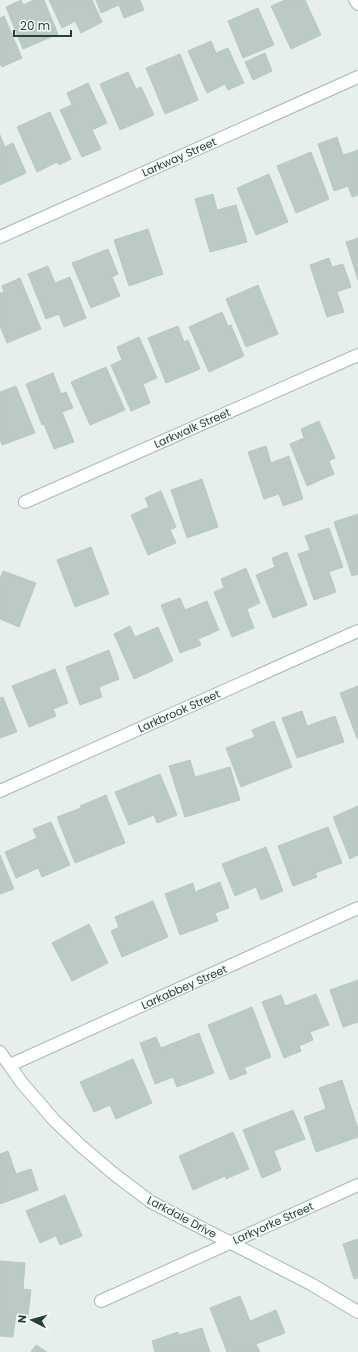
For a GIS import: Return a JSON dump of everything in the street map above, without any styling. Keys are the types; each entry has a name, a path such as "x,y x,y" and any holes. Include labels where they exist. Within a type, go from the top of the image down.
{"street":[{"path":"355,0 358,4"},
{"name":"Larkway Street","path":"0,237 358,77"},
{"name":"Larkwalk Street","path":"25,502 358,354"},
{"name":"Larkbrook Street","path":"0,791 358,631"},
{"name":"Larkabbey Street","path":"10,1065 358,908"},
{"name":"Larkdale Drive","path":"0,1052 22,1083 54,1120 114,1174 151,1202 311,1284 358,1312"},
{"name":"Larkyorke Street","path":"101,1301 358,1185"}],"building":[{"path":"21,0 23,5 34,0 44,0 58,34 23,49 6,7"},
{"path":"49,0 92,0 102,22 81,33 75,21 62,28"},
{"path":"96,0 140,0 144,10 124,18 119,5 101,13"},
{"path":"285,0 305,0 321,35 291,49 271,6"},
{"path":"258,8 274,45 243,58 228,21"},
{"path":"4,16 22,58 2,67 0,64 0,18"},
{"path":"211,41 216,53 228,48 244,83 228,90 225,84 207,93 188,51"},
{"path":"265,53 272,71 253,80 245,62"},
{"path":"180,54 198,100 165,114 146,68"},
{"path":"128,72 136,89 141,87 154,115 120,130 100,84"},
{"path":"88,83 107,123 92,130 101,149 82,157 60,110 72,105 67,93"},
{"path":"50,112 71,159 59,165 57,162 37,172 17,127"},
{"path":"0,135 5,147 13,143 26,173 0,185"},
{"path":"337,137 343,155 358,150 358,195 352,197 348,186 334,191 318,144"},
{"path":"311,152 329,199 296,213 277,166"},
{"path":"269,174 288,222 256,235 237,188"},
{"path":"213,194 217,210 236,205 247,242 210,252 195,199"},
{"path":"148,229 163,274 129,286 114,240"},
{"path":"358,238 358,280 346,242"},
{"path":"108,249 118,274 112,277 120,296 91,308 72,263"},
{"path":"329,258 332,267 343,264 351,287 337,292 344,312 327,317 310,265"},
{"path":"48,266 55,283 70,277 86,318 64,327 59,314 46,319 28,274"},
{"path":"20,278 41,329 7,343 0,326 0,293 4,292 2,286"},
{"path":"258,285 278,334 246,347 226,299"},
{"path":"222,312 228,326 231,325 244,356 209,372 189,327"},
{"path":"178,326 184,342 188,340 200,369 166,383 148,338"},
{"path":"139,337 157,378 143,384 150,403 131,411 111,365 122,360 117,347"},
{"path":"106,367 125,410 90,425 71,382"},
{"path":"53,373 61,394 66,392 73,408 62,412 74,442 54,449 44,424 42,425 26,384"},
{"path":"16,386 35,433 2,445 0,439 0,392"},
{"path":"319,421 335,458 329,461 334,474 307,486 290,444 304,438 301,429"},
{"path":"266,446 271,463 289,456 303,499 283,506 279,494 264,499 248,452"},
{"path":"202,479 218,527 187,538 171,490"},
{"path":"161,491 176,527 170,530 176,543 148,555 131,515 149,507 145,498"},
{"path":"358,514 358,574 352,576 334,522"},
{"path":"329,528 343,567 329,572 336,592 314,600 298,554 310,550 305,536"},
{"path":"91,547 109,594 75,607 57,560"},
{"path":"287,552 307,605 273,618 256,575 275,567 272,558"},
{"path":"246,568 260,603 247,609 254,628 232,637 214,592 224,588 221,579"},
{"path":"3,571 36,583 19,627 0,619 0,579"},
{"path":"180,598 185,610 207,601 219,630 198,639 201,645 180,653 161,605"},
{"path":"130,626 135,637 158,627 173,661 134,679 114,634"},
{"path":"109,650 119,679 99,687 102,697 80,705 66,667"},
{"path":"55,669 68,703 53,709 56,716 29,727 12,686"},
{"path":"358,686 358,738 357,738 340,693"},
{"path":"3,697 17,732 0,738 0,698"},
{"path":"302,711 307,726 335,716 344,742 297,758 282,718"},
{"path":"274,721 292,767 241,787 226,748 255,737 252,730"},
{"path":"190,760 195,777 230,767 240,800 185,817 169,766"},
{"path":"160,774 177,815 157,823 154,815 129,825 115,792"},
{"path":"106,795 125,843 75,863 57,817 81,808 80,806"},
{"path":"358,806 358,855 350,859 333,817"},
{"path":"51,822 70,865 42,877 38,868 16,878 5,852 37,838 33,829"},
{"path":"328,827 342,863 315,873 317,877 293,886 278,846"},
{"path":"266,847 283,891 261,900 256,887 235,896 222,864"},
{"path":"0,855 14,889 0,894"},
{"path":"220,882 229,908 215,913 218,921 180,935 165,894 193,883 195,892"},
{"path":"153,901 168,937 122,957 111,931 119,927 115,917"},
{"path":"89,924 108,963 72,981 52,943"},
{"path":"358,980 358,1022 343,1027 330,990"},
{"path":"316,994 329,1025 310,1032 313,1040 299,1046 301,1051 284,1058 262,1002 281,995 285,1006"},
{"path":"252,1007 271,1057 244,1068 247,1073 230,1080 208,1025"},
{"path":"199,1033 214,1073 177,1087 173,1077 155,1084 140,1043 156,1037 161,1048"},
{"path":"133,1059 152,1103 116,1119 110,1105 94,1112 80,1082"},
{"path":"342,1080 358,1129 358,1137 316,1152 304,1117 326,1109 319,1088"},
{"path":"293,1110 305,1139 274,1151 281,1170 262,1178 243,1130"},
{"path":"233,1132 249,1169 226,1179 225,1176 193,1190 179,1156"},
{"path":"8,1151 16,1174 31,1169 38,1190 0,1204 0,1154"},
{"path":"65,1195 82,1236 60,1245 56,1236 40,1243 26,1211"},
{"path":"358,1239 358,1278 354,1279 343,1244"},
{"path":"0,1261 25,1263 23,1289 31,1290 28,1315 16,1314 13,1337 0,1336"},
{"path":"240,1296 250,1321 276,1310 285,1333 256,1344 260,1352 227,1352 210,1308"},
{"path":"202,1328 210,1352 155,1352 152,1341 178,1332 179,1335"},
{"path":"36,1345 47,1352 31,1352"}]}
